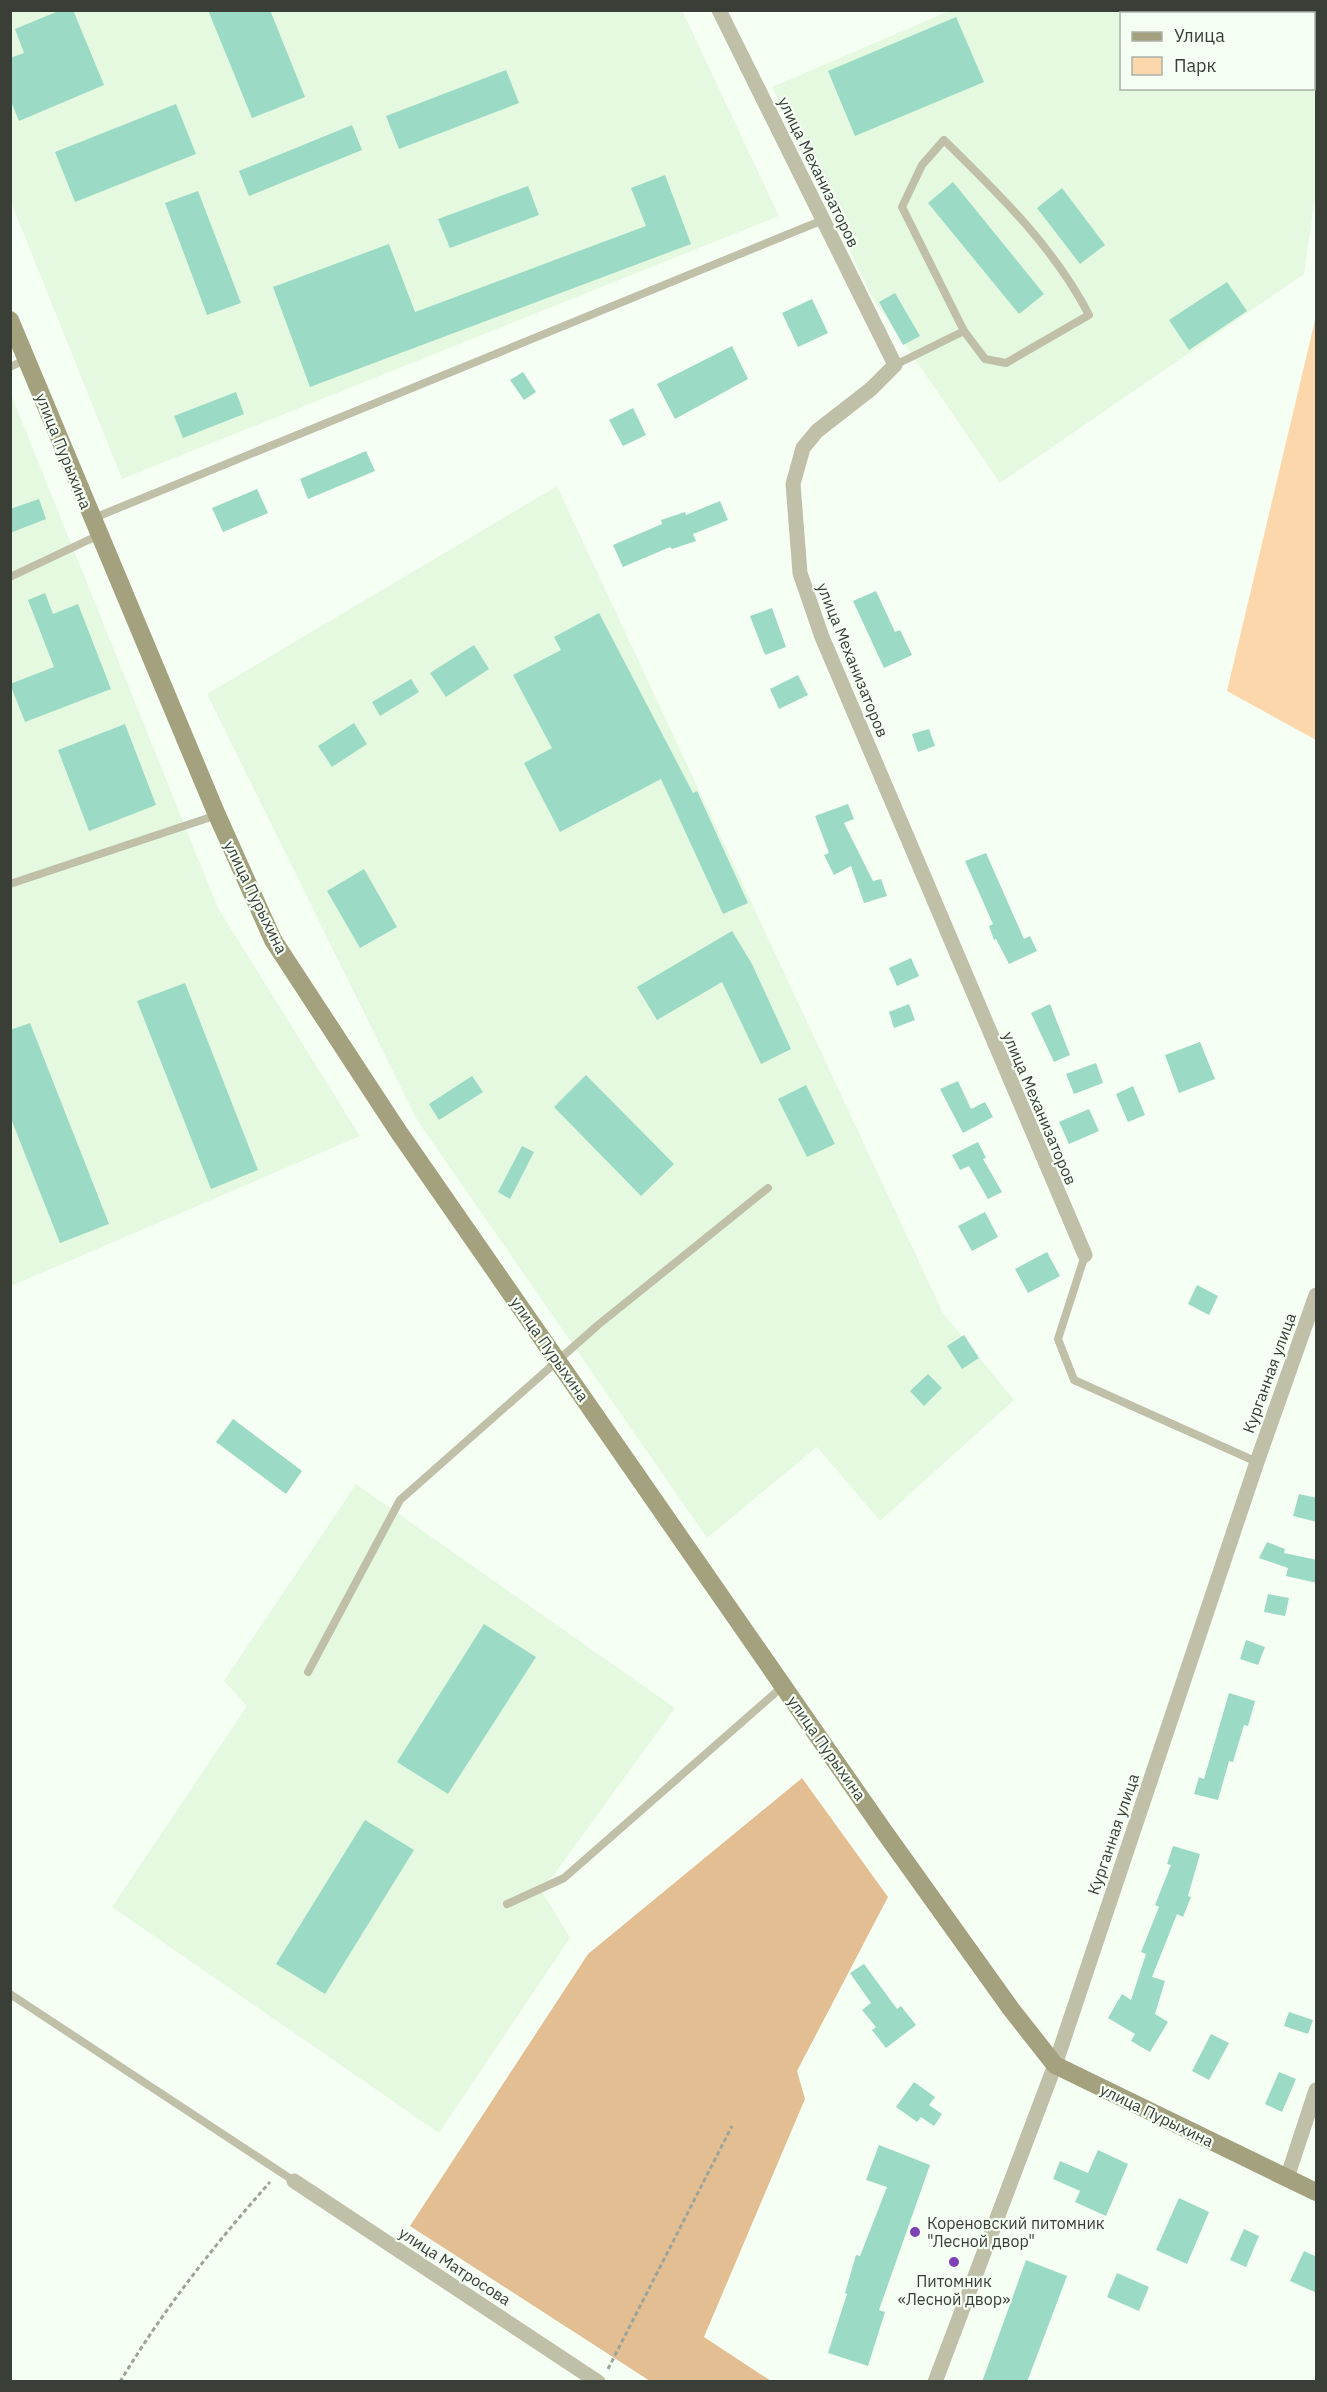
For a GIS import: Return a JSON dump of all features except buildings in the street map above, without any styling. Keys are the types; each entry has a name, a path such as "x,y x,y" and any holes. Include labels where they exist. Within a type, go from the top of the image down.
{"street":[{"name":"улица Механизаторов","path":"719,10 895,365 871,389 817,431 803,448 794,484 800,573 822,637 1048,1173 1085,1255"},
{"name":"улица Пурыхина","path":"10,320 19,363 95,527 217,815 273,940 398,1131 783,1686 1004,2000 1055,2065 1317,2192"},
{"name":"Курганная улица","path":"935,2382 1055,2065 1257,1462 1317,1295"},
{"path":"1287,2178 1317,2090"},
{"name":"улица Матросова","path":"294,2181 602,2377"}],"lane":[{"path":"944,140 1005,200 1074,286 1089,315 1006,363 985,358 964,331 902,207 922,165 944,140"},
{"path":"10,577 95,527 823,220"},
{"path":"895,365 964,331"},
{"path":"10,884 217,815"},
{"path":"308,1672 400,1500 558,1361 768,1188"},
{"path":"1085,1255 1058,1339 1074,1380 1257,1462"},
{"path":"507,1904 564,1878 783,1686"},
{"path":"10,1994 294,2181"}],"path":[{"path":"602,2377 732,2126"},
{"path":"120,2382 151,2331 231,2226 279,2171"}],"shaded area":[{"path":"682,10 779,216 122,479 11,202 11,11"},
{"path":"949,11 1316,11 1316,190 1304,274 1000,483 871,295 772,87"},
{"path":"10,392 218,908 360,1136 11,1286"},
{"path":"557,486 943,1313 1014,1400 880,1521 817,1447 707,1538 417,1120 207,694"},
{"path":"356,1484 675,1708 542,1891 570,1938 439,2133 112,1907 247,1706 224,1681"},
{"path":"802,1778 888,1897 797,2071 805,2099 704,2337 771,2381 650,2381 410,2226 588,1954"}],"green space":[{"path":"1316,316 1316,740 1227,691"}],"place":[{"name":"Кореновский питомник \"Лесной двор\"","path":"915,2232"},
{"name":"Питомник «Лесной двор»","path":"954,2262"}]}
